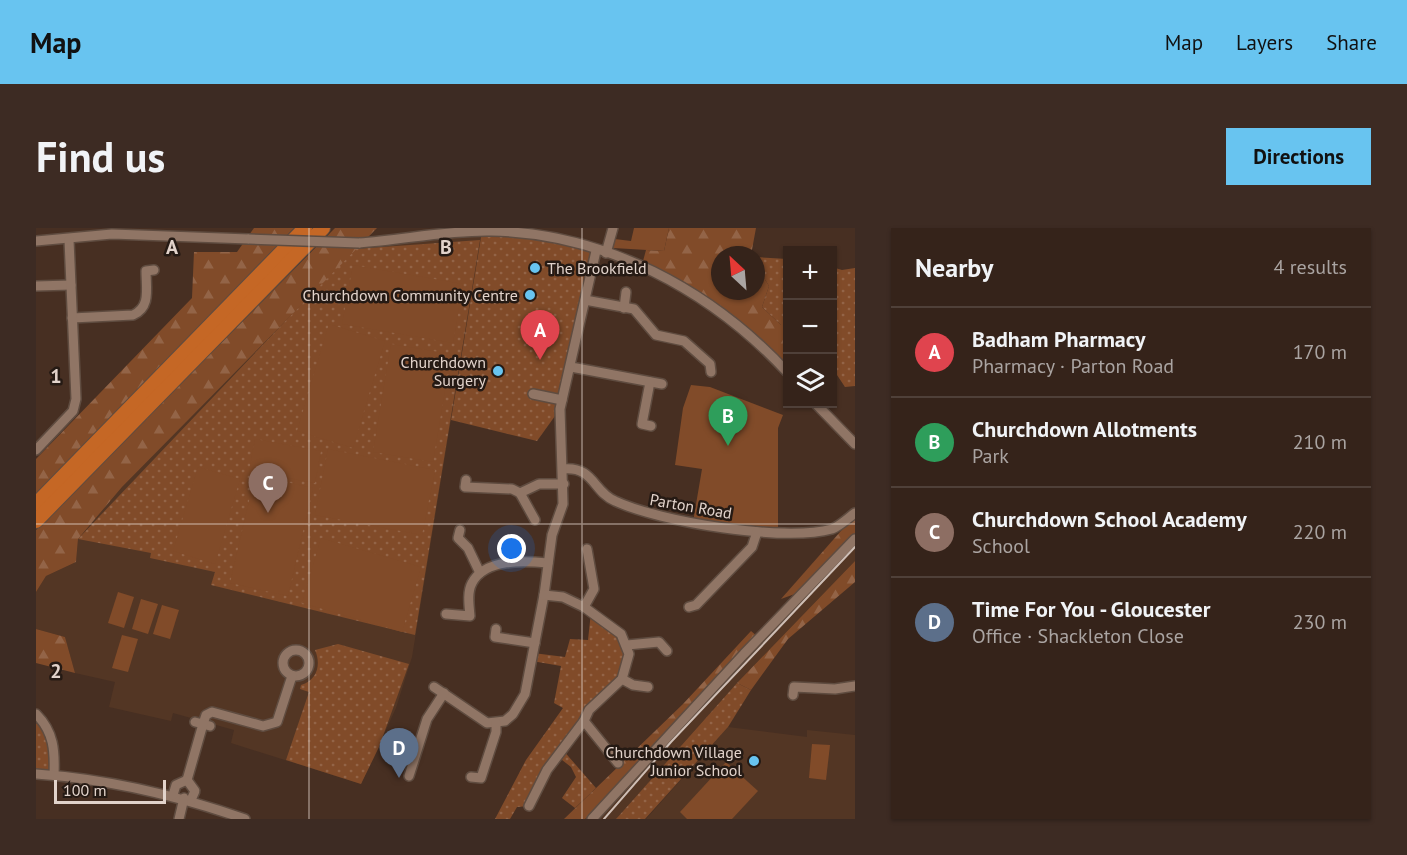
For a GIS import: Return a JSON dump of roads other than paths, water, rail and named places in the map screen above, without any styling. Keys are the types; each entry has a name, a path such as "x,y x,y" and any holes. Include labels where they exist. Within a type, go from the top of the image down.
{"highway":[{"path":"36,504 305,228"},
{"path":"36,521 323,228"}],"street":[{"path":"606,253 612,228"},
{"path":"36,241 69,240 111,231 359,243 475,231 548,232 596,251 642,265 704,300 732,321 783,368"},
{"path":"36,450 73,411 76,399 69,240"},
{"path":"434,687 479,718 496,723 513,714 525,694 544,595 552,535 563,504 564,484 559,430 562,400 572,367 596,251"},
{"path":"72,318 133,315 142,311 146,304 146,271 154,270"},
{"path":"36,286 71,285"},
{"path":"624,308 626,292"},
{"path":"585,300 634,309 656,335 686,337 711,364"},
{"path":"572,367 662,384"},
{"path":"650,382 642,424 651,426"},
{"path":"533,394 562,400"},
{"path":"820,408 855,444"},
{"name":"Parton Road","path":"563,469 576,468 588,476 611,500 645,514 757,532 798,532 834,528 855,513"},
{"path":"466,480 465,487 512,489 535,515 535,520"},
{"path":"521,497 539,484 564,484"},
{"path":"688,607 696,605 752,547 757,532"},
{"path":"457,537 468,548 480,573"},
{"path":"592,819 744,654 855,539"},
{"path":"584,607 594,589 591,554"},
{"path":"446,614 470,621 469,594 472,582 480,573 491,567 522,561 548,563"},
{"path":"529,806 547,770 584,721 589,710 622,679 629,654 621,634 584,607 563,597 544,595"},
{"path":"496,629 495,637 535,643"},
{"path":"627,645 659,642 667,651"},
{"path":"179,819 187,799 195,791 188,780 206,715 212,712 263,726 277,722 292,676"},
{"path":"622,679 633,685 648,687"},
{"path":"793,695 794,687 834,689 855,686"},
{"path":"409,776 428,719 444,693"},
{"path":"36,714 49,730 56,750 54,775"},
{"path":"584,721 618,763"},
{"path":"480,779 496,732 496,723"},
{"path":"36,774 94,779 173,795 245,819"},
{"path":"173,795 176,785 188,780"}],"railway":[{"path":"604,819 671,742 855,547"}],"place":[{"name":"The Brookfield","path":"535,268"},
{"name":"Churchdown Community Centre","path":"530,295"},
{"name":"Badham Pharmacy","path":"540,360"},
{"name":"Churchdown Surgery","path":"498,371"},
{"name":"Churchdown Allotments","path":"728,446"},
{"name":"Churchdown School Academy","path":"268,513"},
{"name":"Churchdown Village Junior School","path":"754,761"},
{"name":"Time For You - Gloucester","path":"399,778"}]}
